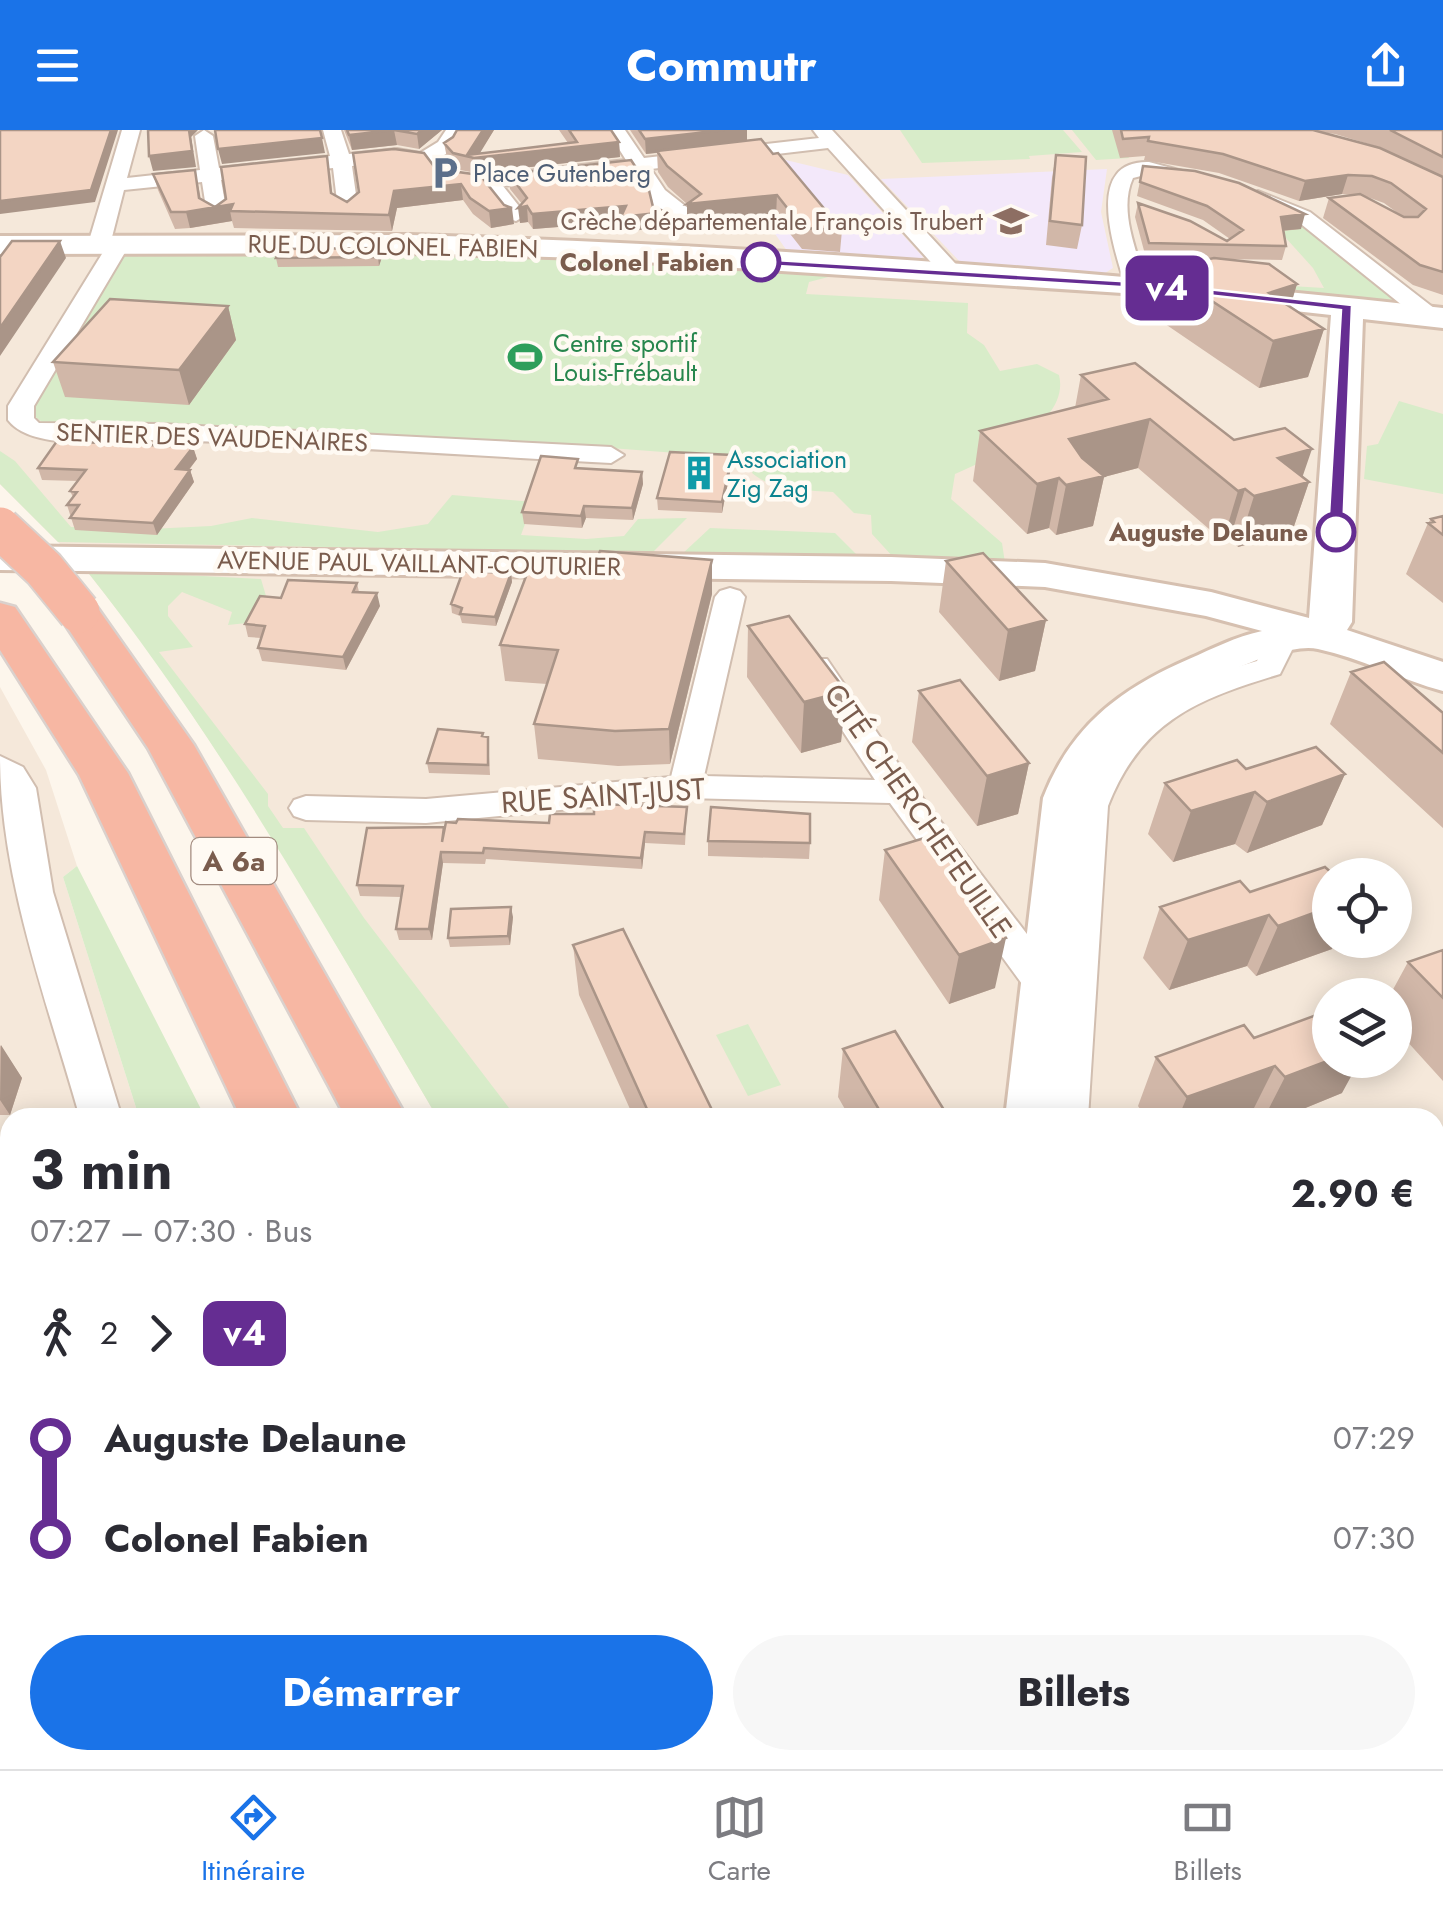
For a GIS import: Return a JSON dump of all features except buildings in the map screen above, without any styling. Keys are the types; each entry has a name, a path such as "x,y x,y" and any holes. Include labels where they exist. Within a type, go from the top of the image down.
{"highway":[{"name":"A 6a","path":"0,528 44,569 79,612 170,745 371,1108"},
{"name":"A 6a","path":"0,616 102,772 267,1108"}],"street":[{"path":"109,244 132,130"},
{"path":"332,130 348,180 348,209"},
{"path":"424,158 444,146 455,130"},
{"path":"616,130 662,198"},
{"path":"204,136 218,214"},
{"path":"118,185 397,155 434,161 446,177 484,182 638,165 828,136 954,274"},
{"path":"1136,285 1124,176 1130,170 1149,168 1210,184"},
{"path":"484,182 516,215"},
{"path":"1238,192 1298,212 1437,318"},
{"path":"1298,212 1332,206"},
{"name":"SENTIER DES VAUDENAIRES","path":"109,244 21,406 21,420 30,428 61,434 160,432 610,455"},
{"name":"RUE DU COLONEL FABIEN","path":"0,245 510,246 1136,285 1437,318"},
{"path":"1035,1108 1067,798 1077,770 1119,714 1163,686 1253,647 1326,628 1332,616 1348,308"},
{"name":"AVENUE PAUL VAILLANT-COUTURIER","path":"0,558 891,569 1018,576 1298,637 1443,677"},
{"path":"685,787 730,597"},
{"path":"1068,1108 1091,806 1099,781 1120,745 1153,714 1197,691 1269,667 1298,637"},
{"name":"AVENUE PAUL VAILLANT-COUTURIER","path":"1298,637 1443,694"},
{"name":"CITÉ CHERCHEFEUILLE","path":"802,644 900,792 1047,989"},
{"path":"5,771 18,788 35,892 98,1108"},
{"name":"RUE SAINT-JUST","path":"306,808 426,810 685,787 900,792"}],"shaded area":[{"path":"0,130 1443,130 1443,1108 432,1108 268,828 148,649 86,570 0,484"},
{"path":"765,155 848,175 923,257 913,263 790,255 724,162"},
{"name":"Crèche départementale François Trubert","path":"1107,169 1101,212 1113,268 1102,275 963,265 881,179"},
{"path":"0,687 46,770 77,866 63,877 136,1108 0,1108"}],"green space":[{"path":"900,130 1063,130 1082,152 1029,156 1030,159 922,163"},
{"path":"1072,130 1128,130 1123,148 1129,158 1096,160"},
{"path":"1157,174 1300,220 1397,296 1391,304 1170,279 1324,288 1313,268 1265,215 1138,192 1141,177"},
{"name":"Centre sportif Louis-Frébault","path":"121,253 484,254 836,275 809,282 806,294 968,303 967,333 984,345 1000,371 1037,364 1059,375 1059,392 1053,409 1024,437 955,474 951,499 1002,543 1005,563 894,558 872,534 871,515 854,513 833,492 790,488 760,479 752,473 757,459 570,445 46,425 34,416 33,402"},
{"path":"1399,401 1443,414 1443,494 1364,479 1367,446 1378,444"},
{"path":"0,451 15,461 71,527 211,526 252,518 378,532 428,524 452,495 533,502 521,535 586,539 624,536 638,519 687,518 652,553 58,542 0,484"},
{"path":"710,528 835,533 859,557 681,555"},
{"path":"86,570 261,579 273,620 228,625 232,612 182,592 168,606 168,616 193,647 159,652 268,794 268,806 283,828 304,828 364,918 509,1108 432,1108 227,768"},
{"path":"77,866 200,1108 136,1108 63,877"},
{"path":"748,1024 781,1085 748,1096 716,1035"}],"bus line":[{"name":"v4","path":"761,262 1153,286 1348,308 1336,532"}],"place":[{"name":"Place Gutenberg","path":"445,173"},
{"name":"Crèche départementale François Trubert","path":"1011,221"},
{"name":"Colonel Fabien","path":"761,262"},
{"name":"Centre sportif Louis-Frébault","path":"525,357"},
{"name":"Association Zig Zag","path":"699,473"},
{"name":"Auguste Delaune","path":"1336,532"}]}
